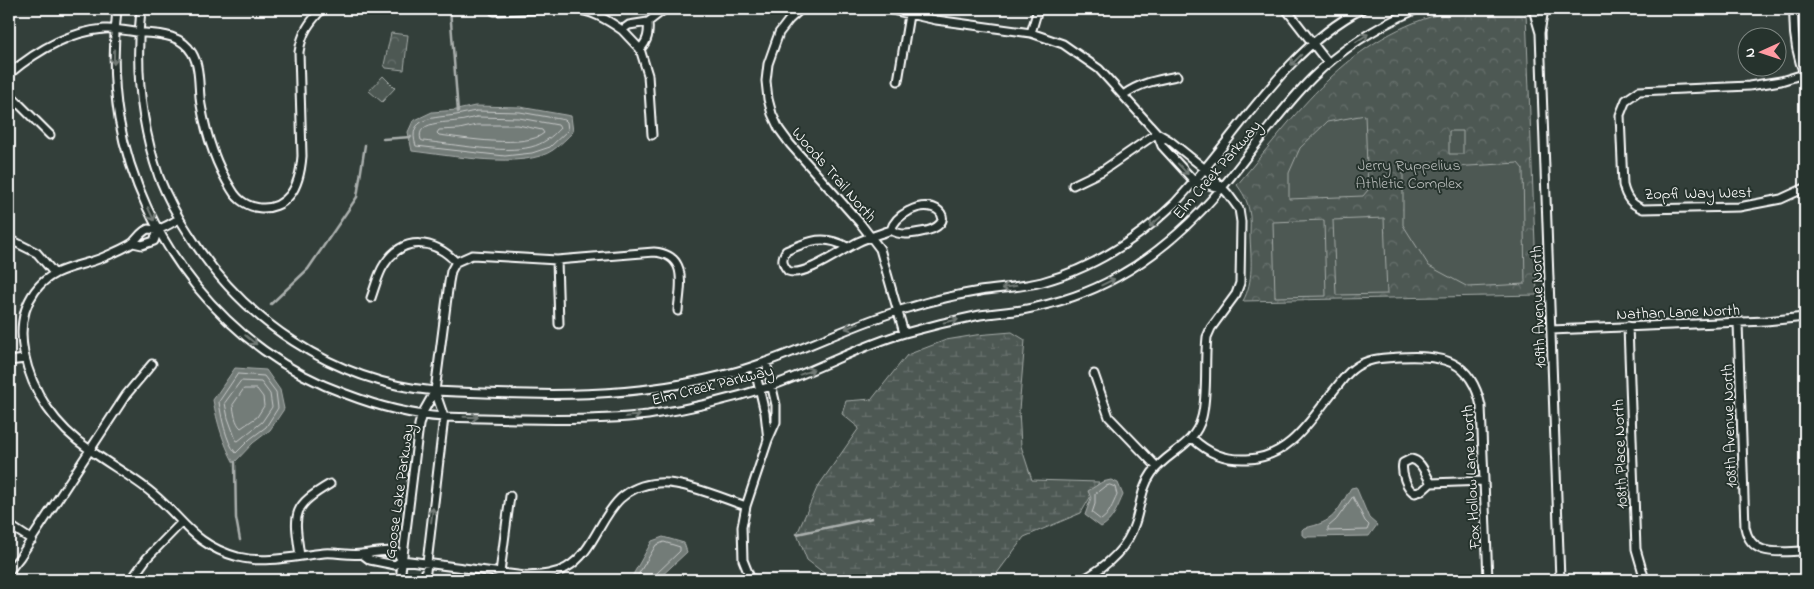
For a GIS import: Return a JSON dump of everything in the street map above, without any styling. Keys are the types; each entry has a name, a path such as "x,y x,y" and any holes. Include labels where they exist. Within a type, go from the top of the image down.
{"street":[{"name":"Elm Creek Parkway","path":"117,9 115,92 124,144 142,195 158,230 194,284 220,313 271,356 307,377 343,393 379,405 444,417 570,420 648,414 689,408 772,386 904,333 946,322 1035,307 1064,299 1106,283 1137,266 1198,214 1222,188 1308,82 1328,63 1373,30 1417,9"},
{"name":"Elm Creek Parkway","path":"140,9 138,75 143,116 160,178 179,219 217,275 242,301 267,323 320,358 347,370 375,379 423,390 547,395 624,393 701,381 766,362 847,328 898,310 936,300 1041,282 1074,272 1100,260 1126,245 1153,225 1175,204 1294,61 1312,44 1362,9"},
{"path":"9,74 38,54 72,36 104,29 161,34 174,38 183,43 192,53 196,64 201,105 208,134 232,190 238,198 255,208 265,208 274,206 290,195 301,170 299,52 301,39 306,29 322,9"},
{"path":"494,11 552,9"},
{"path":"572,9 581,9 597,14 622,30 640,49 648,75 652,135"},
{"path":"622,30 629,25 648,22 665,9"},
{"name":"Woods Trail North","path":"801,9 789,20 779,34 768,64 766,81 772,114 779,129 790,144 872,237 880,249 904,333"},
{"path":"887,9 910,12 973,26 1031,33 1063,44 1099,69 1157,133 1169,140 1205,169 1228,194 1239,210 1241,222 1240,283 1236,294 1211,328 1207,337 1202,417 1197,430 1192,438 1157,467 1144,487 1136,521 1126,542 1100,570 1082,580"},
{"path":"1031,33 1038,9"},
{"path":"1286,9 1328,63"},
{"name":"109th Avenue North","path":"1533,9 1540,33"},
{"name":"109th Avenue North","path":"1544,9 1540,33 1560,580"},
{"path":"1794,9 1794,31 1805,75"},
{"path":"898,81 910,12"},
{"path":"640,49 646,43 648,22"},
{"name":"Zopfi Way West","path":"1805,75 1765,84 1647,90 1632,95 1626,100 1620,115 1623,186 1625,194 1636,206 1650,210 1753,205 1781,199 1805,188"},
{"path":"1123,95 1137,86 1150,81 1177,76"},
{"path":"9,94 50,135"},
{"path":"1157,133 1162,146 1195,182 1222,188"},
{"path":"1073,185 1102,171 1157,133"},
{"path":"916,207 936,208 941,212 943,218 941,225 935,229 923,232 896,234 891,230 893,224 901,215 916,207"},
{"path":"133,244 138,236 148,230 158,230 179,219"},
{"path":"158,230 154,241 142,245 133,244 101,258 54,273 35,292 28,304 23,317 22,332 25,358 33,381 51,414 65,430 90,451 152,493 205,543 230,554 256,560 327,553 362,554 371,551 396,552 402,560"},
{"path":"847,247 838,242 823,239 804,243 786,251 782,260 788,271 797,272 840,254 847,247 891,230"},
{"path":"9,239 37,253 54,273"},
{"path":"371,298 383,266 401,248 420,244 432,245 442,250 456,262"},
{"path":"425,580 444,417 435,391 449,282 451,271 456,262 465,257 480,254 504,258 557,260 654,252 662,253 669,256 676,263 681,275 678,311"},
{"path":"557,260 559,324"},
{"name":"Nathan Lane North","path":"1551,330 1738,323 1805,317"},
{"name":"108th Avenue North","path":"1738,323 1745,527 1747,536 1751,543 1764,551 1805,551"},
{"name":"108th Place North","path":"1628,326 1636,543 1639,562 1645,580"},
{"name":"Fox Hollow Lane North","path":"1192,438 1210,452 1222,457 1250,459 1272,455 1292,443 1344,378 1361,364 1381,358 1434,356 1456,365 1476,387 1481,406 1488,580"},
{"path":"9,361 25,358"},
{"path":"748,579 741,545 742,527 746,506 776,422 776,405 766,362"},
{"path":"9,571 32,540 126,395 152,364"},
{"path":"754,366 765,413 768,440"},
{"path":"1094,374 1109,417 1157,467"},
{"name":"Goose Lake Parkway","path":"400,580 419,425 422,414 435,391"},
{"path":"1431,483 1420,463 1416,460 1407,460 1403,463 1402,468 1409,489 1412,492 1419,493 1431,483 1484,481"},
{"path":"362,554 370,560 395,565 402,560 500,576 540,575 566,568 586,550 605,516 614,505 623,496 646,485 658,483 676,484 746,506"},
{"path":"300,556 296,526 296,517 299,509 309,496 330,484"},
{"path":"500,576 510,496"},
{"path":"132,580 147,558 182,523"},
{"path":"9,525 32,540"}],"green space":[{"name":"Jerry Ruppelius Athletic Complex","path":"1462,9 1523,9 1526,13 1537,295 1243,301 1249,286 1250,277 1250,213 1243,194 1237,185 1308,100 1333,75 1360,53 1390,34 1424,19"},
{"path":"391,33 408,35 404,70 386,68 384,65"},
{"path":"383,76 395,88 382,102 369,91"},
{"path":"1365,115 1368,190 1363,196 1289,199 1289,173 1300,148 1327,122"},
{"path":"1449,131 1463,131 1463,154 1449,154"},
{"path":"1518,163 1523,169 1525,284 1468,287 1429,266 1403,225 1403,170"},
{"path":"1384,218 1387,294 1336,295 1333,220"},
{"path":"1324,220 1326,296 1275,297 1273,222"},
{"path":"1012,332 1025,340 1019,410 1021,446 1032,480 1099,482 1081,513 1024,537 992,580 833,580 807,560 797,534 817,488 859,428 842,414 846,401 872,399 907,355 946,340"}],"water":[{"path":"475,106 520,107 571,116 573,132 553,150 540,156 524,159 485,160 412,151 408,132 413,121 432,112"},
{"path":"235,368 266,370 280,390 284,409 270,430 253,443 234,463 221,432 213,400"},
{"path":"1111,480 1118,483 1123,495 1112,517 1101,527 1085,515 1091,498 1088,491 1102,482"},
{"path":"1356,487 1369,518 1377,525 1369,536 1306,537 1302,535 1304,528 1322,523 1334,515 1351,488"},
{"path":"663,537 684,543 687,552 657,580 630,580 652,541"}],"waterway":[{"path":"450,9 458,112"},
{"path":"383,139 411,137"},
{"path":"271,304 308,269 357,197 365,145"},
{"path":"235,462 236,518 240,540"},
{"path":"797,534 872,518"}]}
